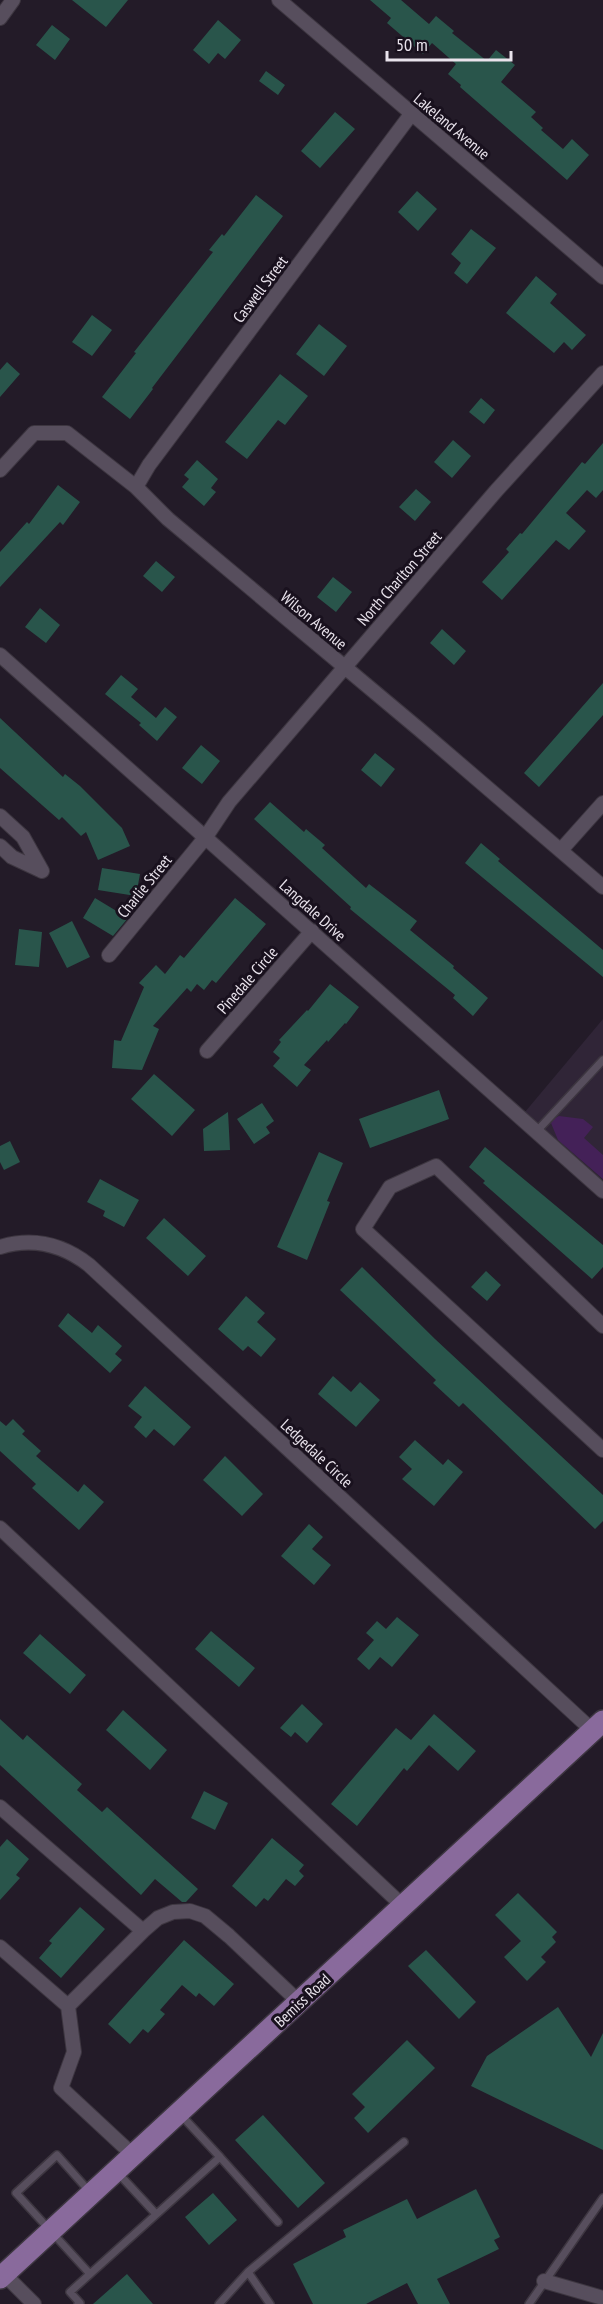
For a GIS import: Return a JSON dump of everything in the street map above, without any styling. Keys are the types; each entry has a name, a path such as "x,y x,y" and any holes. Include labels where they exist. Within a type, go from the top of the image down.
{"main road":[{"name":"Bemiss Road","path":"2,2276 598,1726"}],"street":[{"path":"0,18 14,0"},
{"name":"Lakeland Avenue","path":"279,0 603,277"},
{"name":"Caswell Street","path":"136,487 149,465 412,113"},
{"name":"North Charlton Street","path":"205,838 229,802 489,500 603,373"},
{"name":"Wilson Avenue","path":"0,470 34,433 67,433 136,487 168,519 603,887"},
{"name":"Langdale Drive","path":"0,655 603,1191"},
{"path":"561,850 603,803"},
{"path":"0,816 23,837 42,871 12,857 0,846"},
{"name":"Charlie Street","path":"109,955 205,838"},
{"name":"Pinedale Circle","path":"207,1051 312,931"},
{"path":"603,1326 436,1166 390,1187 363,1229 603,1450"},
{"name":"Ledgedale Circle","path":"0,1247 20,1242 46,1243 63,1248 89,1265 598,1726"},
{"path":"0,1528 403,1906"},
{"path":"0,1807 143,1931"},
{"path":"68,2006 158,1918 173,1912 190,1911 205,1916 230,1936 299,2002"},
{"path":"0,1947 68,2006 74,2052 61,2088 133,2155"},
{"path":"2,2276 34,2304"},
{"path":"544,2281 603,2298"}],"lane":[{"path":"537,1132 603,1060"},
{"path":"179,2112 278,2222"},
{"path":"219,2304 248,2272 404,2142"},
{"path":"90,2274 16,2193 57,2156 92,2193"},
{"path":"78,2304 80,2303 70,2292 220,2157"},
{"path":"116,2171 156,2214"},
{"path":"529,2304 603,2198"},
{"path":"248,2272 270,2304"}],"shaded area":[{"path":"603,1019 603,1180 525,1112"},
{"path":"559,1116 583,1119 593,1127 584,1138 603,1155 603,1179 558,1140 551,1123"}],"building":[{"path":"72,0 128,0 106,27"},
{"path":"370,0 401,0 429,24 436,16 454,31 452,33 487,61 496,50 515,65 501,82 536,112 531,117 543,128 541,130 563,149 572,139 589,155 567,180 460,87 461,85 448,74 456,64 432,43 423,54 387,23 391,18"},
{"path":"218,20 241,40 225,59 218,53 209,64 193,50"},
{"path":"52,25 70,39 55,60 36,45"},
{"path":"266,71 285,85 278,95 259,81"},
{"path":"335,112 355,129 320,168 301,151"},
{"path":"417,191 437,209 418,231 398,212"},
{"path":"256,195 283,216 130,419 102,397 136,353 134,352 213,252 209,250 222,234 224,236"},
{"path":"471,229 496,248 467,284 454,273 461,263 451,254"},
{"path":"536,276 557,294 550,303 586,335 572,350 564,342 554,353 506,313"},
{"path":"92,315 112,330 92,356 72,342"},
{"path":"319,324 347,346 324,376 296,354"},
{"path":"7,362 20,374 0,397 0,370"},
{"path":"280,374 308,396 285,425 278,420 247,459 225,442"},
{"path":"481,398 495,410 484,424 469,412"},
{"path":"453,440 471,456 452,478 434,462"},
{"path":"603,443 603,490 596,498 587,490 566,513 586,531 569,550 556,540 502,600 482,582 509,552 506,549 520,533 522,534 582,462 585,464"},
{"path":"197,460 218,479 211,488 216,492 204,506 182,487 189,479 184,475"},
{"path":"58,485 80,502 63,525 60,522 0,587 0,552 27,522 29,524"},
{"path":"416,489 431,502 415,521 399,507"},
{"path":"156,561 175,577 162,592 143,576"},
{"path":"333,577 352,592 336,612 317,597"},
{"path":"40,608 60,625 46,643 25,627"},
{"path":"442,629 466,651 454,665 430,643"},
{"path":"121,675 138,689 131,697 156,718 165,707 177,717 157,741 139,725 141,723 105,694"},
{"path":"603,683 603,715 539,787 524,773"},
{"path":"0,718 63,777 65,774 80,786 122,828 130,846 98,860 86,832 81,836 62,817 59,820 0,768"},
{"path":"201,745 220,761 202,784 182,768"},
{"path":"375,753 395,769 381,787 361,770"},
{"path":"270,802 304,832 306,829 325,845 322,848 366,888 369,884 417,921 410,930 488,998 473,1016 453,998 455,995 350,909 351,907 254,819"},
{"path":"481,843 500,859 498,861 603,950 603,977 465,863"},
{"path":"102,868 140,874 136,896 98,890"},
{"path":"95,898 128,918 113,936 83,918"},
{"path":"235,898 266,924 216,983 212,980 204,990 197,984 191,992 187,988 153,1026 159,1029 142,1070 112,1068 114,1040 121,1041 144,987 139,983 156,965 165,974 180,955 184,958"},
{"path":"72,921 90,957 67,968 49,933"},
{"path":"19,929 42,932 39,967 15,965"},
{"path":"330,984 359,1007 346,1024 328,1042 327,1040 304,1065 311,1070 297,1087 273,1066 280,1058 273,1052 281,1042 279,1040 308,1011"},
{"path":"154,1074 195,1110 172,1136 131,1099"},
{"path":"439,1090 449,1119 370,1148 359,1119"},
{"path":"262,1103 274,1121 266,1127 270,1133 254,1144 237,1119"},
{"path":"228,1112 230,1150 204,1151 203,1129"},
{"path":"10,1141 20,1162 4,1170 0,1162 0,1146"},
{"path":"485,1147 603,1245 603,1267 592,1279 483,1183 485,1181 469,1167"},
{"path":"319,1152 343,1163 307,1260 277,1247"},
{"path":"100,1179 139,1200 124,1227 103,1216 105,1211 87,1202"},
{"path":"164,1218 206,1256 188,1276 146,1238"},
{"path":"362,1267 435,1339 603,1495 603,1521 595,1529 463,1403 459,1407 433,1383 436,1380 340,1290"},
{"path":"486,1271 501,1285 487,1301 471,1287"},
{"path":"246,1296 265,1313 257,1322 276,1339 261,1357 248,1346 243,1351 218,1329"},
{"path":"68,1313 92,1333 98,1325 122,1346 115,1354 122,1360 110,1373 58,1326"},
{"path":"333,1376 351,1392 360,1382 380,1400 356,1427 318,1394"},
{"path":"145,1386 191,1427 174,1446 154,1429 146,1438 134,1427 142,1417 128,1406"},
{"path":"13,1419 25,1431 22,1434 41,1451 36,1456 78,1492 84,1484 104,1502 79,1530 32,1488 36,1484 0,1451 0,1421 6,1426"},
{"path":"415,1440 443,1465 448,1459 463,1472 434,1506 402,1479 412,1469 399,1457"},
{"path":"225,1456 263,1494 242,1516 203,1480"},
{"path":"309,1524 323,1537 312,1549 331,1565 314,1585 281,1556"},
{"path":"397,1617 419,1635 392,1667 380,1657 369,1670 357,1659 374,1640 366,1633 377,1621 386,1629"},
{"path":"211,1631 255,1668 239,1687 195,1649"},
{"path":"40,1634 86,1675 70,1694 23,1653"},
{"path":"302,1704 323,1724 307,1743 295,1732 291,1737 280,1728"},
{"path":"123,1710 167,1750 150,1770 106,1730"},
{"path":"434,1714 476,1751 458,1771 429,1745 407,1771 404,1768 357,1826 331,1804 396,1728 411,1740"},
{"path":"0,1719 23,1740 27,1735 82,1784 77,1790 102,1812 107,1807 198,1889 186,1902 182,1902 155,1879 141,1895 0,1765"},
{"path":"204,1791 228,1803 215,1830 191,1818"},
{"path":"272,1838 304,1865 299,1871 304,1876 295,1886 286,1879 268,1901 264,1898 256,1907 232,1886"},
{"path":"7,1839 29,1859 16,1875 20,1878 0,1900 0,1847"},
{"path":"518,1893 557,1932 552,1937 556,1942 541,1957 546,1962 527,1981 504,1957 521,1941 495,1915"},
{"path":"80,1907 105,1929 61,1978 39,1958 52,1943 49,1941"},
{"path":"184,1940 234,1984 214,2006 199,1993 196,1997 182,1985 160,2010 165,2014 148,2033 143,2029 130,2044 108,2024"},
{"path":"426,1950 476,2002 459,2019 408,1966"},
{"path":"558,2007 591,2057 603,2033 603,2150 471,2086 487,2056"},
{"path":"407,2040 435,2068 368,2133 354,2118 365,2107 352,2094"},
{"path":"263,2115 325,2183 298,2208 235,2140"},
{"path":"476,2189 500,2237 494,2240 499,2249 437,2279 450,2304 418,2304 407,2283 366,2304 313,2304 293,2264 346,2237 343,2230 407,2199 417,2219"},
{"path":"213,2193 237,2220 209,2245 185,2217"},
{"path":"127,2274 153,2304 93,2304"}]}
